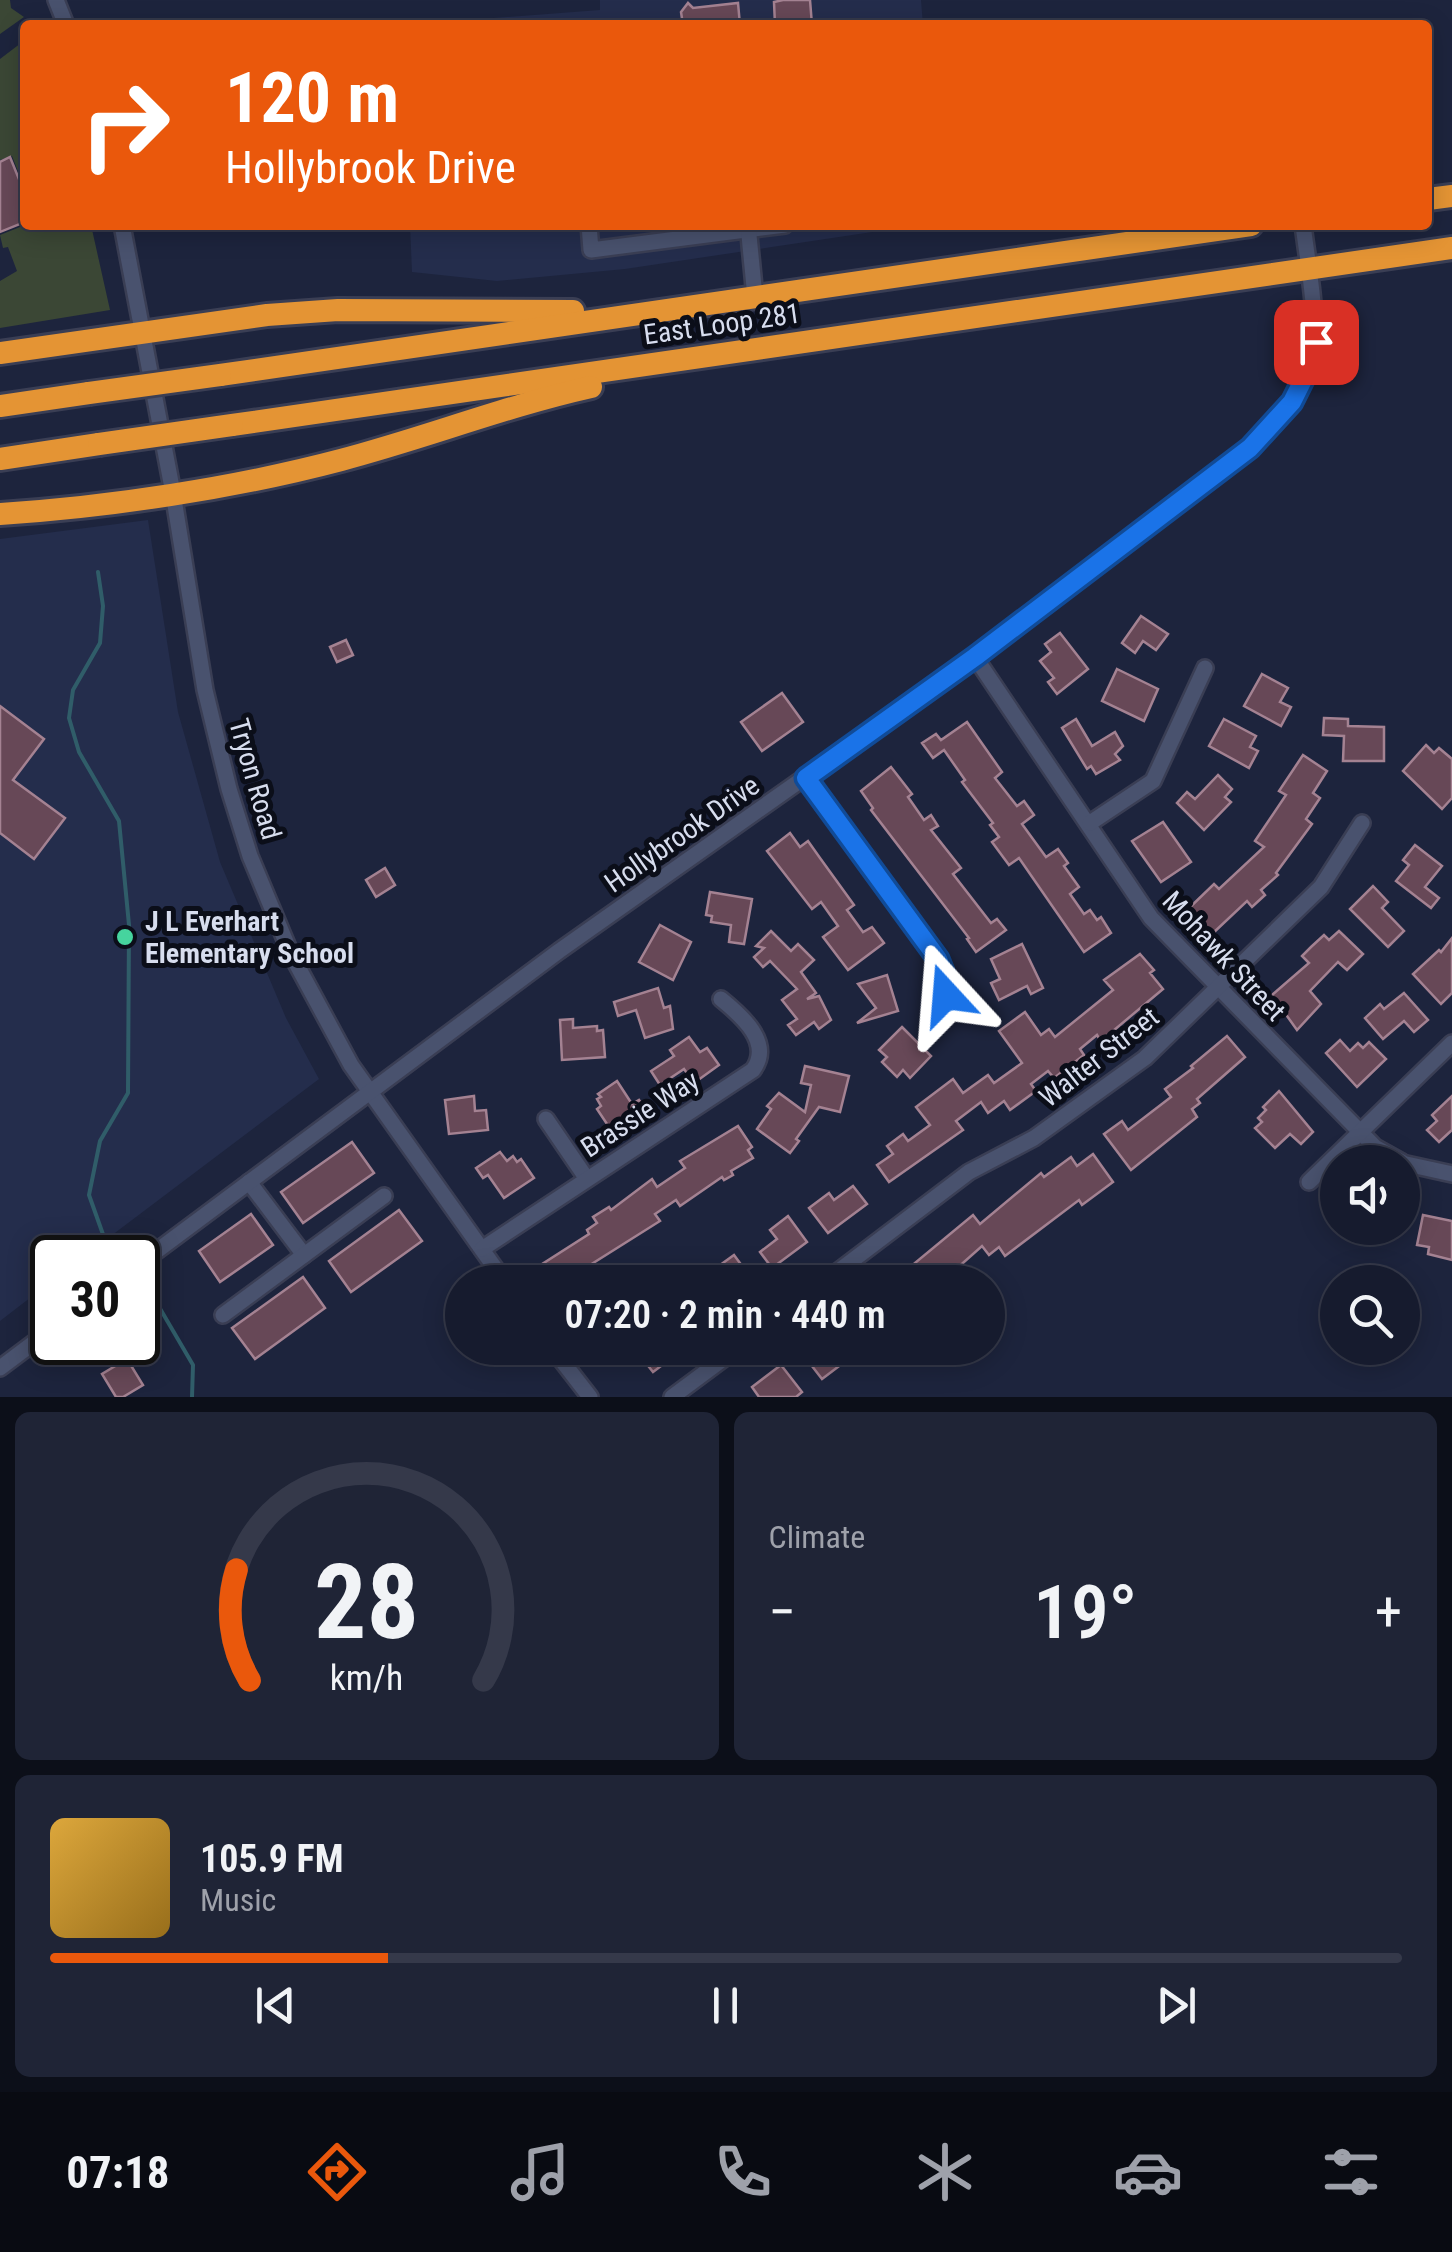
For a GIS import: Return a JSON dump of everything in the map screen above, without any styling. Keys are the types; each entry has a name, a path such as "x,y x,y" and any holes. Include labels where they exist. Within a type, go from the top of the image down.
{"highway":[{"name":"East Loop 281","path":"0,406 1216,230"},
{"name":"East Loop 281","path":"0,459 1452,248"},
{"path":"0,353 267,314 338,310 666,310"},
{"path":"0,514 173,493 337,461 548,396 680,361"}],"street":[{"name":"Tryon Road","path":"123,230 173,493 205,690 238,820 292,954 369,1093 493,1265"},
{"path":"589,230 591,250 664,233 722,230"},
{"path":"748,230 755,297"},
{"name":"Hollybrook Drive","path":"160,1249 559,950 975,657 1212,479 1278,421 1304,380 1316,342 1304,230"},
{"name":"Mohawk Street","path":"975,657 1090,823 1150,918 1372,1145"},
{"path":"1090,823 1155,778 1205,668"},
{"path":"806,778 938,959 946,995"},
{"name":"Walter Street","path":"846,1265 969,1172 1027,1143 1139,1063 1321,887 1362,822"},
{"name":"Brassie Way","path":"482,1249 756,1067 758,1041 742,1017 721,1000"},
{"path":"1309,1182 1452,1043"},
{"path":"546,1119 587,1180"},
{"name":"Mohawk Street","path":"1420,1167 1452,1174"},
{"path":"249,1182 304,1255"},
{"path":"223,1314 384,1196"},
{"path":"0,1368 30,1346"},
{"path":"565,1365 590,1397"},
{"path":"672,1397 715,1365"}],"shaded area":[{"path":"600,0 921,0 923,20 467,20 600,10"},
{"path":"410,230 886,230 625,269 497,281 412,272"},
{"name":"J L Everhart Elementary School","path":"148,520 178,712 220,862 286,1018 319,1079 112,1235 30,1235 30,1298 0,1321 0,539"}],"green space":[{"path":"0,0 10,0 11,8 24,17 0,34"},
{"path":"20,44 20,176 12,156 0,160 0,59"},
{"path":"20,227 92,230 110,310 0,328 0,281 17,271 0,235"}],"building":[{"path":"810,0 812,20 775,20 774,2"},
{"path":"688,3 693,8 738,3 740,20 682,20 681,12"},
{"path":"10,157 20,182 20,224 0,232 0,162"},
{"path":"1141,616 1168,634 1156,650 1143,641 1135,653 1122,643"},
{"path":"1060,633 1088,669 1057,694 1048,682 1054,678 1040,661 1051,652 1045,644"},
{"path":"346,640 353,655 337,662 330,647"},
{"path":"1117,669 1158,689 1144,721 1102,701"},
{"path":"1262,674 1288,688 1280,702 1291,707 1281,726 1244,706"},
{"path":"782,693 803,722 762,751 741,722"},
{"path":"0,706 44,739 13,780 65,818 34,859 0,833"},
{"path":"1324,718 1348,719 1348,726 1384,727 1384,761 1343,761 1344,736 1323,735"},
{"path":"1076,719 1092,746 1115,732 1123,746 1115,754 1120,760 1096,774 1091,766 1087,769 1062,728"},
{"path":"1224,719 1256,736 1250,747 1258,751 1249,768 1209,746"},
{"path":"967,722 1002,772 995,778 1017,806 1024,801 1034,815 1022,824 1046,857 1058,849 1079,887 1070,894 1084,914 1090,910 1097,920 1101,917 1111,933 1084,952 1019,858 1009,865 992,842 999,837 990,825 993,823 944,750 933,758 922,743 936,734 941,740"},
{"path":"1426,745 1434,753 1439,748 1452,759 1452,798 1442,809 1403,771"},
{"path":"1303,755 1327,771 1313,793 1320,798 1306,819 1312,824 1278,875 1261,890 1265,895 1252,907 1247,901 1211,935 1184,913 1214,884 1219,889 1264,847 1255,841 1286,795 1279,791"},
{"path":"891,767 912,794 908,797 924,820 931,815 938,826 931,830 961,868 953,874 991,923 997,919 1006,930 976,952 861,791"},
{"path":"1218,775 1232,789 1225,797 1231,802 1204,830 1177,803 1187,792 1195,799"},
{"path":"1163,822 1191,862 1161,882 1132,841"},
{"path":"790,833 800,847 808,841 854,905 847,910 863,932 872,927 884,943 848,970 823,937 838,926 821,902 812,909 767,851"},
{"path":"1415,845 1442,866 1425,887 1439,898 1431,908 1396,881 1409,865 1403,860"},
{"path":"385,868 395,885 376,897 366,880"},
{"path":"1373,886 1388,902 1382,908 1404,931 1388,947 1350,909"},
{"path":"710,892 752,899 744,944 729,942 731,925 711,922 712,916 706,915"},
{"path":"660,925 691,942 673,980 639,962"},
{"path":"771,931 791,951 798,944 814,960 801,972 816,993 807,999 819,996 831,1020 819,1029 814,1022 796,1035 788,1025 797,1019 782,1000 797,989 770,961 763,967 754,957 764,948 756,946"},
{"path":"1339,931 1363,954 1347,970 1338,962 1310,991 1321,1004 1297,1030 1272,995 1309,963 1302,956 1311,947 1324,935 1329,940"},
{"path":"1452,938 1452,993 1441,1004 1413,974"},
{"path":"1022,944 1043,988 1031,994 1027,986 999,1000 991,983 1000,979 991,959"},
{"path":"1140,954 1163,989 1113,1031 1100,1040 1097,1035 1080,1049 1084,1055 1054,1078 1048,1071 1031,1084 1036,1091 1010,1110 1004,1101 988,1113 981,1102 956,1121 963,1130 889,1182 877,1165 893,1154 887,1146 903,1134 908,1141 930,1125 916,1107 953,1079 963,1093 988,1075 994,1083 1022,1063 999,1031 1025,1012 1041,1035 1049,1029 1055,1037 1113,990 1104,980"},
{"path":"887,975 898,1011 857,1023 876,1008 858,984"},
{"path":"658,988 664,1008 670,1006 673,1029 645,1038 636,1010 618,1016 614,1002"},
{"path":"1404,993 1428,1020 1414,1032 1404,1021 1383,1039 1365,1018 1380,1004 1384,1009"},
{"path":"573,1019 573,1028 597,1026 597,1031 603,1030 605,1057 562,1060 560,1020"},
{"path":"902,1027 931,1056 910,1078 903,1070 897,1077 882,1062 887,1057 879,1050"},
{"path":"1227,1036 1245,1057 1197,1099 1200,1103 1192,1109 1197,1117 1131,1170 1104,1134 1122,1121 1128,1130 1171,1097 1165,1089"},
{"path":"689,1037 700,1052 707,1048 719,1065 694,1083 684,1069 660,1085 651,1071 674,1056 670,1050"},
{"path":"1340,1040 1350,1051 1358,1043 1363,1048 1369,1042 1386,1059 1357,1087 1326,1053"},
{"path":"805,1066 849,1076 840,1112 819,1107 790,1153 757,1129 771,1109 767,1106 779,1093 805,1112 811,1085 801,1083"},
{"path":"617,1081 632,1104 639,1100 647,1112 611,1130 597,1109 601,1106 597,1099 601,1097 598,1094"},
{"path":"1279,1091 1313,1132 1301,1144 1290,1134 1275,1148 1255,1128 1262,1122 1258,1118 1266,1110 1263,1107"},
{"path":"474,1096 475,1111 486,1110 488,1130 449,1134 445,1100"},
{"path":"1452,1096 1452,1130 1439,1142 1427,1130 1437,1121 1432,1115"},
{"path":"738,1126 752,1147 748,1150 753,1158 731,1171 733,1175 724,1180 722,1177 680,1206 676,1200 655,1214 660,1221 590,1265 541,1265 589,1234 587,1230 597,1223 593,1217 609,1207 611,1210 652,1179 657,1187 685,1168 680,1161"},
{"path":"352,1142 374,1173 303,1223 281,1192"},
{"path":"500,1152 507,1161 513,1156 517,1162 521,1159 534,1178 504,1198 488,1175 483,1178 476,1168"},
{"path":"1093,1154 1113,1182 1082,1205 1079,1200 1005,1256 999,1247 989,1255 982,1246 961,1265 913,1265 973,1215 980,1224 1041,1173 1044,1177 1071,1157 1077,1166"},
{"path":"853,1186 867,1204 828,1233 809,1208 829,1193 834,1200"},
{"path":"399,1210 422,1241 351,1292 329,1261"},
{"path":"251,1214 273,1245 220,1282 199,1251"},
{"path":"1423,1215 1452,1221 1452,1260 1428,1254 1429,1247 1417,1245"},
{"path":"788,1216 807,1242 776,1265 770,1265 760,1252 777,1239 770,1230"},
{"path":"734,1255 741,1265 720,1265"},
{"path":"303,1277 325,1308 255,1359 232,1328"},
{"path":"117,1365 131,1365 143,1385 116,1397 102,1374"},
{"path":"781,1365 802,1392 796,1397 759,1397 752,1387"},
{"path":"811,1365 841,1365 822,1379"}],"waterway":[{"path":"98,572 103,606 100,643 73,690 69,718 79,752 119,821 129,925 128,1093 100,1141 89,1195 103,1235"},
{"path":"160,1309 193,1365 192,1397"}],"place":[{"name":"J L Everhart Elementary School","path":"125,937"}],"route":[{"path":"946,995 938,959 806,778 975,657 1250,448 1292,402 1309,368 1316,342"}]}
